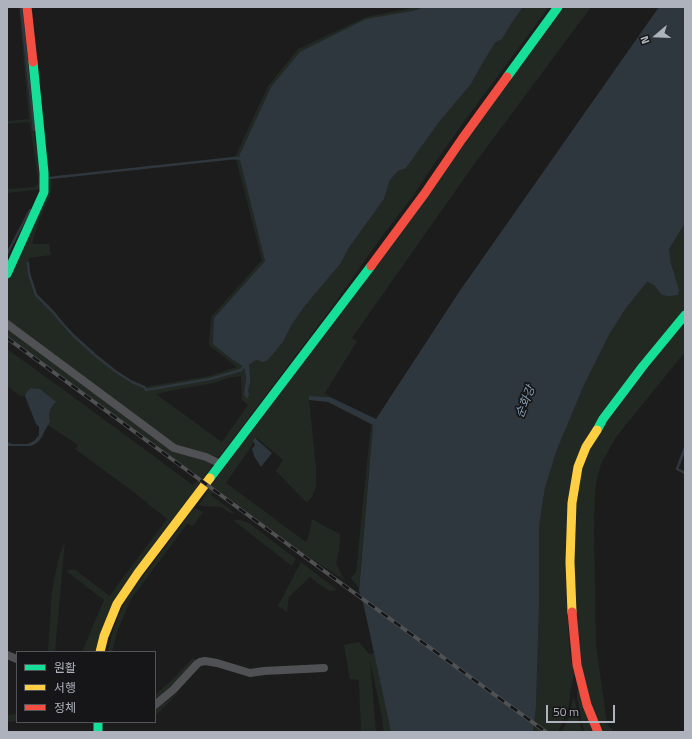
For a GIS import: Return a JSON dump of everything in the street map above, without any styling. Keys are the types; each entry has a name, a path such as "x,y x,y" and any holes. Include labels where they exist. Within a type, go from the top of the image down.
{"street":[{"path":"7,274 44,192 44,173 27,7"},
{"path":"100,651 104,636 117,604 138,573 318,338 425,193 462,139 558,7"},
{"path":"598,732 587,705 577,665 571,600 571,516 578,467 586,447 603,419 643,366 685,315"},
{"path":"7,324 174,448 206,457 221,464"},
{"path":"156,704 173,690 200,662 205,661 217,663 250,673 324,668"}],"shaded area":[{"path":"19,7 21,7 32,120 38,157 40,189 7,193 7,189 34,187 38,184 30,124 28,122 7,124 7,121 29,119"},
{"path":"422,7 271,87 239,158 235,157 268,86 298,49 366,17"},
{"path":"523,7 549,7 466,119 413,196 380,239 335,303 220,456 209,455 176,445 7,322 7,282 43,199 36,50 50,178 48,178 51,179 52,187 50,196 38,223 32,244 49,244 51,255 29,258 27,263 28,274 35,296 95,356 131,383 143,388 145,391 210,380 241,371 244,368 246,378 244,394 248,391 250,383 248,365 258,360 267,361 283,342 291,326 304,307 341,263 348,249 384,199 390,180 398,171 406,168 439,122 471,84 495,43 502,39","holes":["241,376 242,400 248,405 222,442 156,394 214,383 228,378"]},
{"path":"562,7 591,7 475,163 352,338 357,341 325,393 330,397 310,396 309,400 316,467 316,486 312,497 307,502 276,471 283,460 257,438 226,483 306,542 312,519 340,534 336,563 344,580 303,553 216,489 211,495 236,514 231,513 221,507 199,505 208,490"},
{"path":"236,159 240,159 265,261 214,318 233,360 243,366 241,369 210,378 146,389 144,387 209,376 237,367 209,344 211,317 262,260"},
{"path":"685,223 685,310 648,355 574,470 568,625 570,653 574,675 569,704 559,732 533,732 536,707 539,606 539,526 545,488 556,452 584,385 610,333 626,308 647,282 654,285 662,295 674,276 669,249"},
{"path":"685,319 685,352 616,437 601,464 597,478 594,530 596,645 607,724 614,732 601,732 585,692 574,614 577,485 593,441"},
{"path":"7,326 174,449 212,463 212,466 108,615 95,651 82,651 104,600 66,571 74,569 110,596 167,519 131,490 75,449 78,445 48,425 50,422 49,414 51,408 56,403 40,389 31,388 27,391 25,396 20,396 7,386 7,349 193,485 199,477 7,336"},
{"path":"371,424 373,425 359,588 351,578 356,572"},
{"path":"194,508 203,512 193,526 187,524 131,599 117,632 112,651 108,651 116,622 129,595"},
{"path":"233,520 240,520 249,523 296,559 292,566"},
{"path":"65,541 55,651 48,651 52,590 59,557"},
{"path":"301,562 337,590 330,591 310,577 289,597 287,612 278,606"},
{"path":"359,642 369,654 374,653 391,732 384,732 370,660 376,732 361,732 359,680 350,679 344,645"},
{"path":"192,659 196,659 166,692 156,700 156,694"},
{"path":"580,686 594,732 584,732 577,698 577,692"},
{"path":"180,691 156,715 156,709"},
{"path":"574,696 582,732 561,732 567,722"},
{"path":"16,714 16,721 7,722 7,715"}],"water":[{"path":"422,7 523,7 502,39 495,43 471,84 439,122 406,168 398,171 390,180 384,199 348,249 341,263 304,307 291,326 283,342 267,361 262,362 258,360 249,365 250,383 248,391 249,395 247,399 244,394 246,378 244,367 213,344 214,318 265,261 239,156 271,87 300,52 366,19 412,11"},
{"name":"순화강","path":"659,7 685,7 685,223 669,249 671,264 679,290 678,295 662,295 654,285 647,282 626,308 610,333 584,385 556,452 545,488 539,526 539,606 536,707 533,732 391,732 363,602 359,591 373,425 328,402 309,400 309,396 330,397 376,419 459,292"},
{"path":"31,388 40,389 56,402 51,408 49,414 50,422 42,437 35,444 31,446 7,446 7,442 12,444 27,444 34,441 39,435 39,427 36,424 25,396 27,391"},
{"path":"255,438 272,453 261,467 254,456 252,449 255,445 253,440"}],"waterway":[{"path":"21,7 34,130"},
{"path":"49,178 235,158 243,159"},
{"path":"7,254 30,210"},
{"path":"28,263 29,274 36,295 74,336 115,371 132,382 144,387 146,390 210,379 241,370 244,366"},
{"path":"685,448 677,469 685,473"}],"railway":[{"path":"7,338 546,732"}],"traffic: fast":[{"path":"507,77 558,7"},
{"path":"7,274 44,192 44,173 33,62"},
{"path":"210,478 371,266"},
{"path":"597,430 603,419 643,366 685,315"},
{"path":"98,723 98,732"}],"traffic: slow":[{"path":"572,612 570,562 572,503 578,467 586,447 597,430"},
{"path":"100,651 104,636 117,604 138,573 210,478"}],"traffic: jam":[{"path":"27,7 33,62"},
{"path":"371,266 507,77"},
{"path":"572,612 577,665 587,705 598,732"}]}
